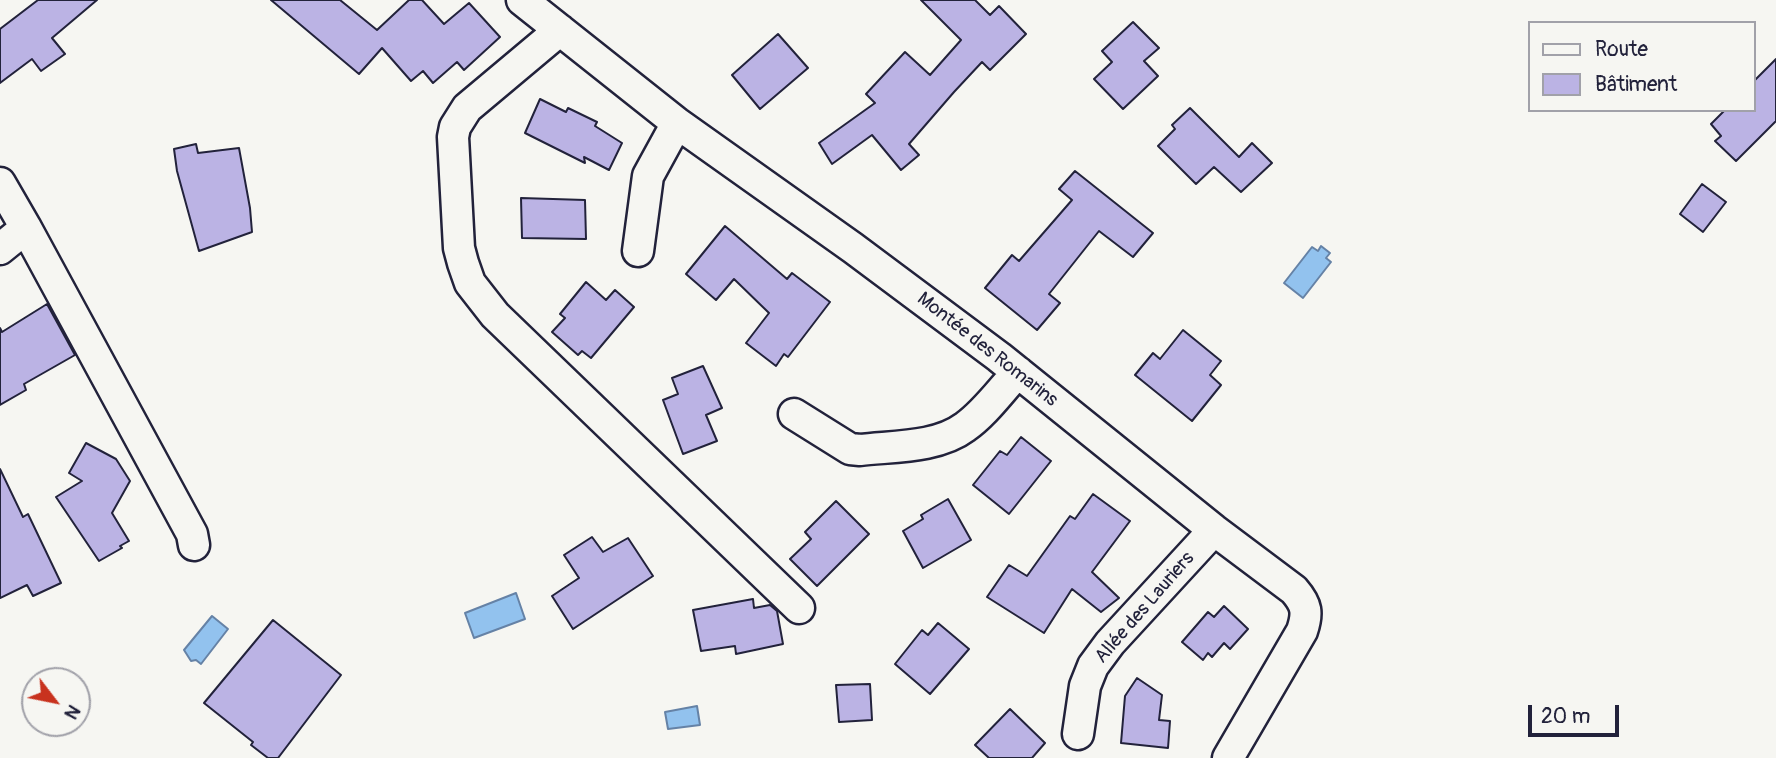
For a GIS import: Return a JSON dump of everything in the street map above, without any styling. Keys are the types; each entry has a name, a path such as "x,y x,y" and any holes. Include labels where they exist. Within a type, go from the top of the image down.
{"street":[{"name":"Montée des Romarins","path":"522,0 677,123 853,248 1018,372 1214,530 1294,590 1304,601 1307,610 1302,631 1228,758"},
{"path":"560,30 467,108 455,127 452,154 459,248 470,283 495,315 799,608"},
{"path":"638,251 648,176 677,123"},
{"path":"0,183 192,534 194,545"},
{"path":"0,249 26,228"},
{"path":"794,414 850,449 930,441 949,436 965,427 1018,372"},
{"name":"Allée des Lauriers","path":"1078,734 1086,687 1093,666 1110,643 1214,530"}],"water":[{"path":"1321,246 1330,253 1326,258 1331,262 1303,298 1284,283 1312,247 1318,251"},
{"path":"516,593 525,619 474,638 465,613"},
{"path":"212,616 228,629 201,664 196,660 191,661 184,650"},
{"path":"697,706 700,725 668,729 665,712"}],"building":[{"path":"38,0 97,0 52,38 65,54 41,71 32,59 0,83 0,29"},
{"path":"271,0 340,0 377,30 409,0 422,0 444,24 469,3 500,37 464,70 457,62 433,83 423,71 411,81 382,48 359,74"},
{"path":"921,0 975,0 990,15 999,6 1026,34 990,70 982,62 954,92 909,144 919,155 901,170 872,135 832,164 819,143 875,103 866,94 905,52 930,75 961,40"},
{"path":"1133,22 1159,48 1144,61 1158,76 1123,109 1094,79 1112,62 1102,51"},
{"path":"778,34 808,68 760,109 732,75"},
{"path":"1776,59 1776,121 1736,161 1715,141 1721,136 1711,124 1723,112 1755,112 1755,80"},
{"path":"540,99 566,112 568,108 597,122 595,126 622,143 609,170 584,157 585,163 525,133"},
{"path":"1190,108 1239,157 1252,143 1272,163 1241,192 1214,167 1196,184 1158,146 1175,129 1172,125"},
{"path":"196,144 198,153 239,148 252,232 199,251 177,171 174,149"},
{"path":"1075,171 1153,233 1133,257 1099,231 1049,294 1060,303 1037,330 985,288 1012,255 1019,261 1072,200 1059,189"},
{"path":"1702,184 1726,202 1703,232 1680,214"},
{"path":"521,198 585,200 586,239 522,238"},
{"path":"725,226 787,279 792,273 830,302 788,357 784,354 776,366 746,343 769,313 734,279 716,300 686,274"},
{"path":"586,282 606,300 615,290 634,307 591,358 582,351 578,355 552,332 565,318 560,314"},
{"path":"47,304 75,355 24,384 26,390 0,405 0,328 2,332"},
{"path":"1183,330 1221,361 1210,375 1221,385 1192,421 1135,375 1153,353 1160,359"},
{"path":"703,366 722,408 706,415 717,441 683,454 663,400 678,394 672,378"},
{"path":"1021,437 1051,461 1009,514 973,485 1000,451 1007,455"},
{"path":"86,443 116,459 130,481 112,513 129,541 99,561 56,497 82,481 69,473"},
{"path":"0,469 23,517 28,514 61,583 33,596 27,585 0,598"},
{"path":"1093,494 1130,521 1092,572 1119,598 1101,612 1072,589 1044,633 987,597 1009,565 1027,576 1070,516 1075,519"},
{"path":"948,499 971,540 923,568 903,531 923,519 921,515"},
{"path":"836,501 869,534 817,586 790,559 811,539 805,532"},
{"path":"592,537 603,552 628,538 653,576 573,629 552,596 579,578 564,555"},
{"path":"753,599 754,608 770,605 777,611 783,644 736,654 735,646 701,651 693,610"},
{"path":"1224,606 1248,629 1230,649 1224,643 1212,657 1208,653 1203,660 1182,642 1208,612 1214,617"},
{"path":"273,620 341,675 278,758 268,758 251,745 253,742 204,703"},
{"path":"938,623 969,649 930,694 895,664 922,630 928,635"},
{"path":"1137,678 1162,695 1159,720 1170,721 1168,748 1121,743 1125,696"},
{"path":"870,684 872,720 839,722 836,685"},
{"path":"1010,709 1045,743 1032,758 989,758 975,745"}]}
